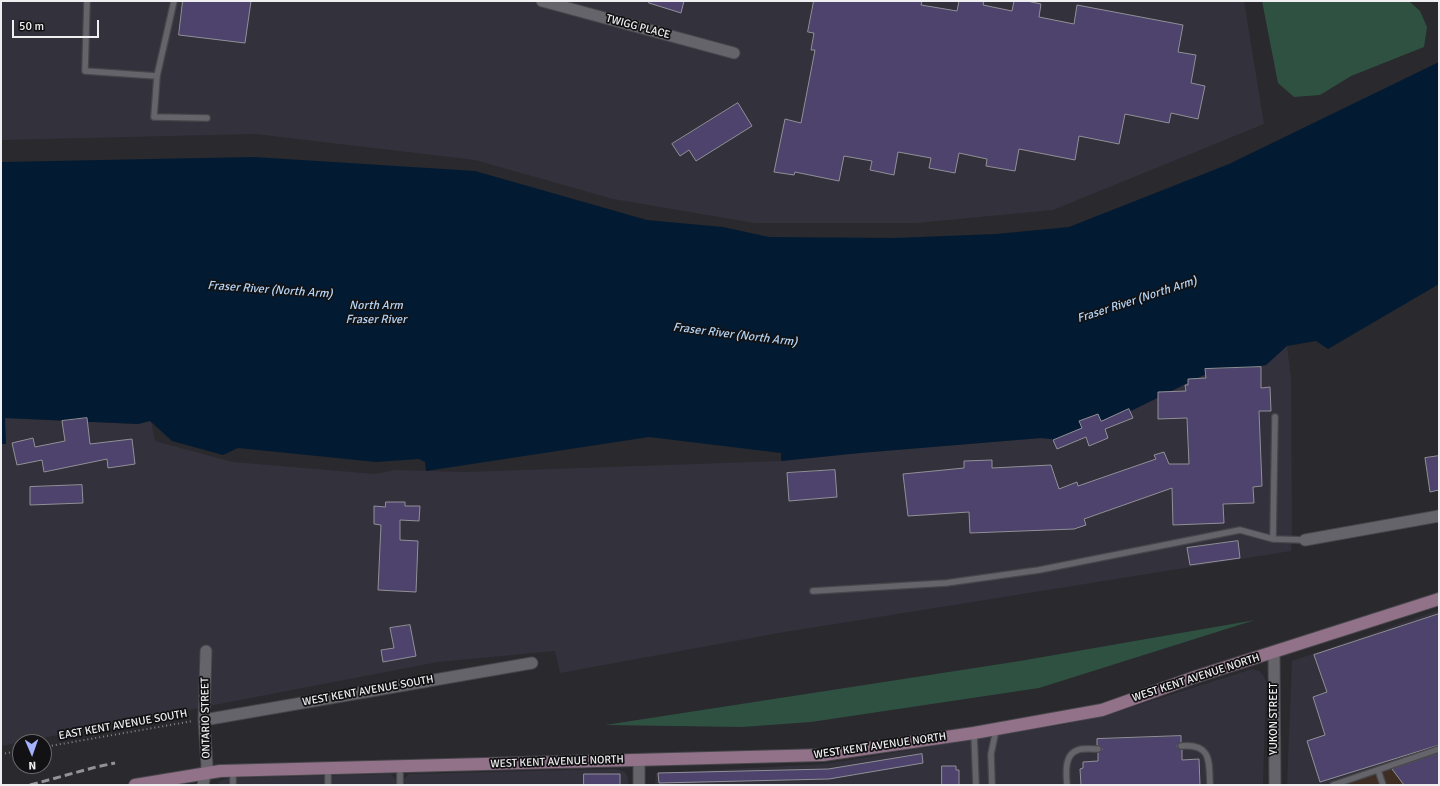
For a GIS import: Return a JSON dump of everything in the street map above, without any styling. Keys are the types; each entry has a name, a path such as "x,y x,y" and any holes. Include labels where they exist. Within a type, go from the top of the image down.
{"street":[{"name":"TWIGG PLACE","path":"542,1 734,53"},
{"path":"1305,540 1439,516"},
{"name":"WEST KENT AVENUE NORTH","path":"135,785 204,779 233,770 823,755 974,733 1102,710 1195,677 1439,599"},
{"name":"ONTARIO STREET","path":"204,779 207,755 204,720 206,651"},
{"name":"YUKON STREET","path":"1274,652 1275,785"},
{"name":"WEST KENT AVENUE SOUTH","path":"204,720 532,663"},
{"path":"639,760 639,785"}],"lane":[{"path":"87,1 85,71 157,76"},
{"path":"174,1 157,76 154,117 207,118"},
{"path":"1273,539 1275,417"},
{"path":"813,591 946,583 1038,570 1240,530 1273,539 1305,540"},
{"path":"992,785 991,754 996,729"},
{"path":"974,733 976,785"},
{"path":"1182,746 1196,746 1207,754 1209,760 1210,785"},
{"path":"1067,785 1067,762 1072,754 1078,750 1098,749"},
{"path":"1333,785 1439,749"},
{"path":"400,766 400,785"},
{"path":"328,768 328,785"},
{"path":"233,770 233,785"},
{"path":"1378,770 1383,785"}],"path":[{"name":"EAST KENT AVENUE SOUTH","path":"52,746 204,720"},
{"path":"1,754 12,752"}],"shaded area":[{"path":"1,1 1244,1 1264,124 1053,210 917,223 754,223 613,199 475,160 255,134 1,140"},
{"path":"1287,346 1291,377 1291,551 779,633 560,673 555,651 438,662 52,736 52,734 12,734 12,744 1,746 1,444 4,444 4,418 138,424 151,421 155,441 233,462 375,474 395,470 466,472 781,461 1041,438 1052,439 1053,442 1204,375 1266,365"},
{"path":"1439,610 1439,749 1333,785 1287,785 1292,661"},
{"path":"1252,669 1259,671 1266,681 1263,785 655,785 656,773 825,764 1067,724 1104,716"},
{"path":"1439,749 1439,785 1333,785"},
{"path":"616,769 625,772 628,778 628,785 217,785 220,781 230,778 391,774 395,779 405,778 409,774"}],"green space":[{"path":"1262,1 1409,1 1420,11 1427,27 1424,47 1351,76 1320,95 1294,97 1278,83"},
{"path":"1255,620 1039,688 811,722 742,727 605,725 1020,661"}],"water":[{"name":"North Arm Fraser River","path":"1439,62 1439,284 1328,349 1316,341 1287,346 1266,365 1204,375 1133,410 1053,442 1052,439 1041,438 781,461 781,453 649,437 426,471 425,462 419,459 376,462 238,448 223,455 172,441 150,421 138,424 5,418 6,444 1,444 1,162 254,157 475,171 647,220 723,227 769,237 895,238 996,234 1069,227 1229,164"}],"building":[{"path":"183,1 251,1 245,43 179,35"},
{"path":"649,1 684,1 681,13 649,3"},
{"path":"814,1 922,1 921,5 957,11 959,1 984,1 983,5 1012,11 1014,1 1027,1 1041,4 1039,17 1074,24 1077,5 1183,25 1178,52 1196,55 1191,83 1205,86 1198,119 1171,113 1169,123 1125,114 1119,144 1079,136 1075,160 1019,149 1015,171 986,166 987,159 959,153 955,173 929,168 931,158 898,152 894,175 870,170 872,161 844,156 839,181 795,172 794,175 774,172 785,119 801,123 815,50 811,50 814,33 808,32"},
{"path":"738,103 752,126 696,161 689,150 680,156 672,144"},
{"path":"1261,367 1261,388 1270,387 1271,411 1259,411 1262,486 1253,487 1254,503 1223,504 1224,523 1173,525 1172,488 1084,519 1086,525 1074,529 970,533 969,512 908,516 903,474 964,468 964,461 992,460 992,468 1051,465 1059,489 1077,482 1078,486 1156,459 1154,455 1164,452 1169,464 1189,464 1187,418 1158,419 1158,392 1186,391 1185,385 1188,385 1188,379 1206,378 1205,369"},
{"path":"1129,409 1133,418 1105,429 1108,438 1089,446 1086,437 1057,449 1053,440 1082,428 1079,421 1098,414 1101,421"},
{"path":"87,418 90,444 132,439 135,464 108,468 107,459 44,472 42,460 17,465 12,443 33,438 35,447 65,441 62,421"},
{"path":"1439,456 1439,490 1430,492 1425,458"},
{"path":"835,470 837,497 789,501 787,473"},
{"path":"82,485 83,503 30,505 30,487"},
{"path":"386,502 405,502 405,506 420,506 419,521 400,520 400,540 418,541 416,592 378,590 381,525 374,524 374,506 385,507"},
{"path":"1238,541 1240,558 1190,565 1187,548"},
{"path":"1439,614 1439,745 1320,782 1307,741 1325,735 1313,697 1327,692 1314,655"},
{"path":"410,625 416,656 383,662 381,650 394,648 390,628"},
{"path":"1181,736 1181,742 1177,746 1182,750 1182,760 1199,759 1200,785 1081,785 1080,769 1083,768 1083,762 1098,761 1098,753 1102,749 1097,745 1097,739"},
{"path":"1439,753 1439,785 1404,785 1392,769"},
{"path":"922,754 923,763 829,779 659,783 658,773 828,769"},
{"path":"942,766 956,766 956,770 959,770 959,785 942,785"},
{"path":"584,774 620,774 620,785 584,785"}],"railway":[{"path":"30,785 115,763"}],"water label":[{"name":"Fraser River (North Arm)","path":"270,290"},
{"name":"Fraser River (North Arm)","path":"1137,300"},
{"name":"Fraser River (North Arm)","path":"735,335"}]}
